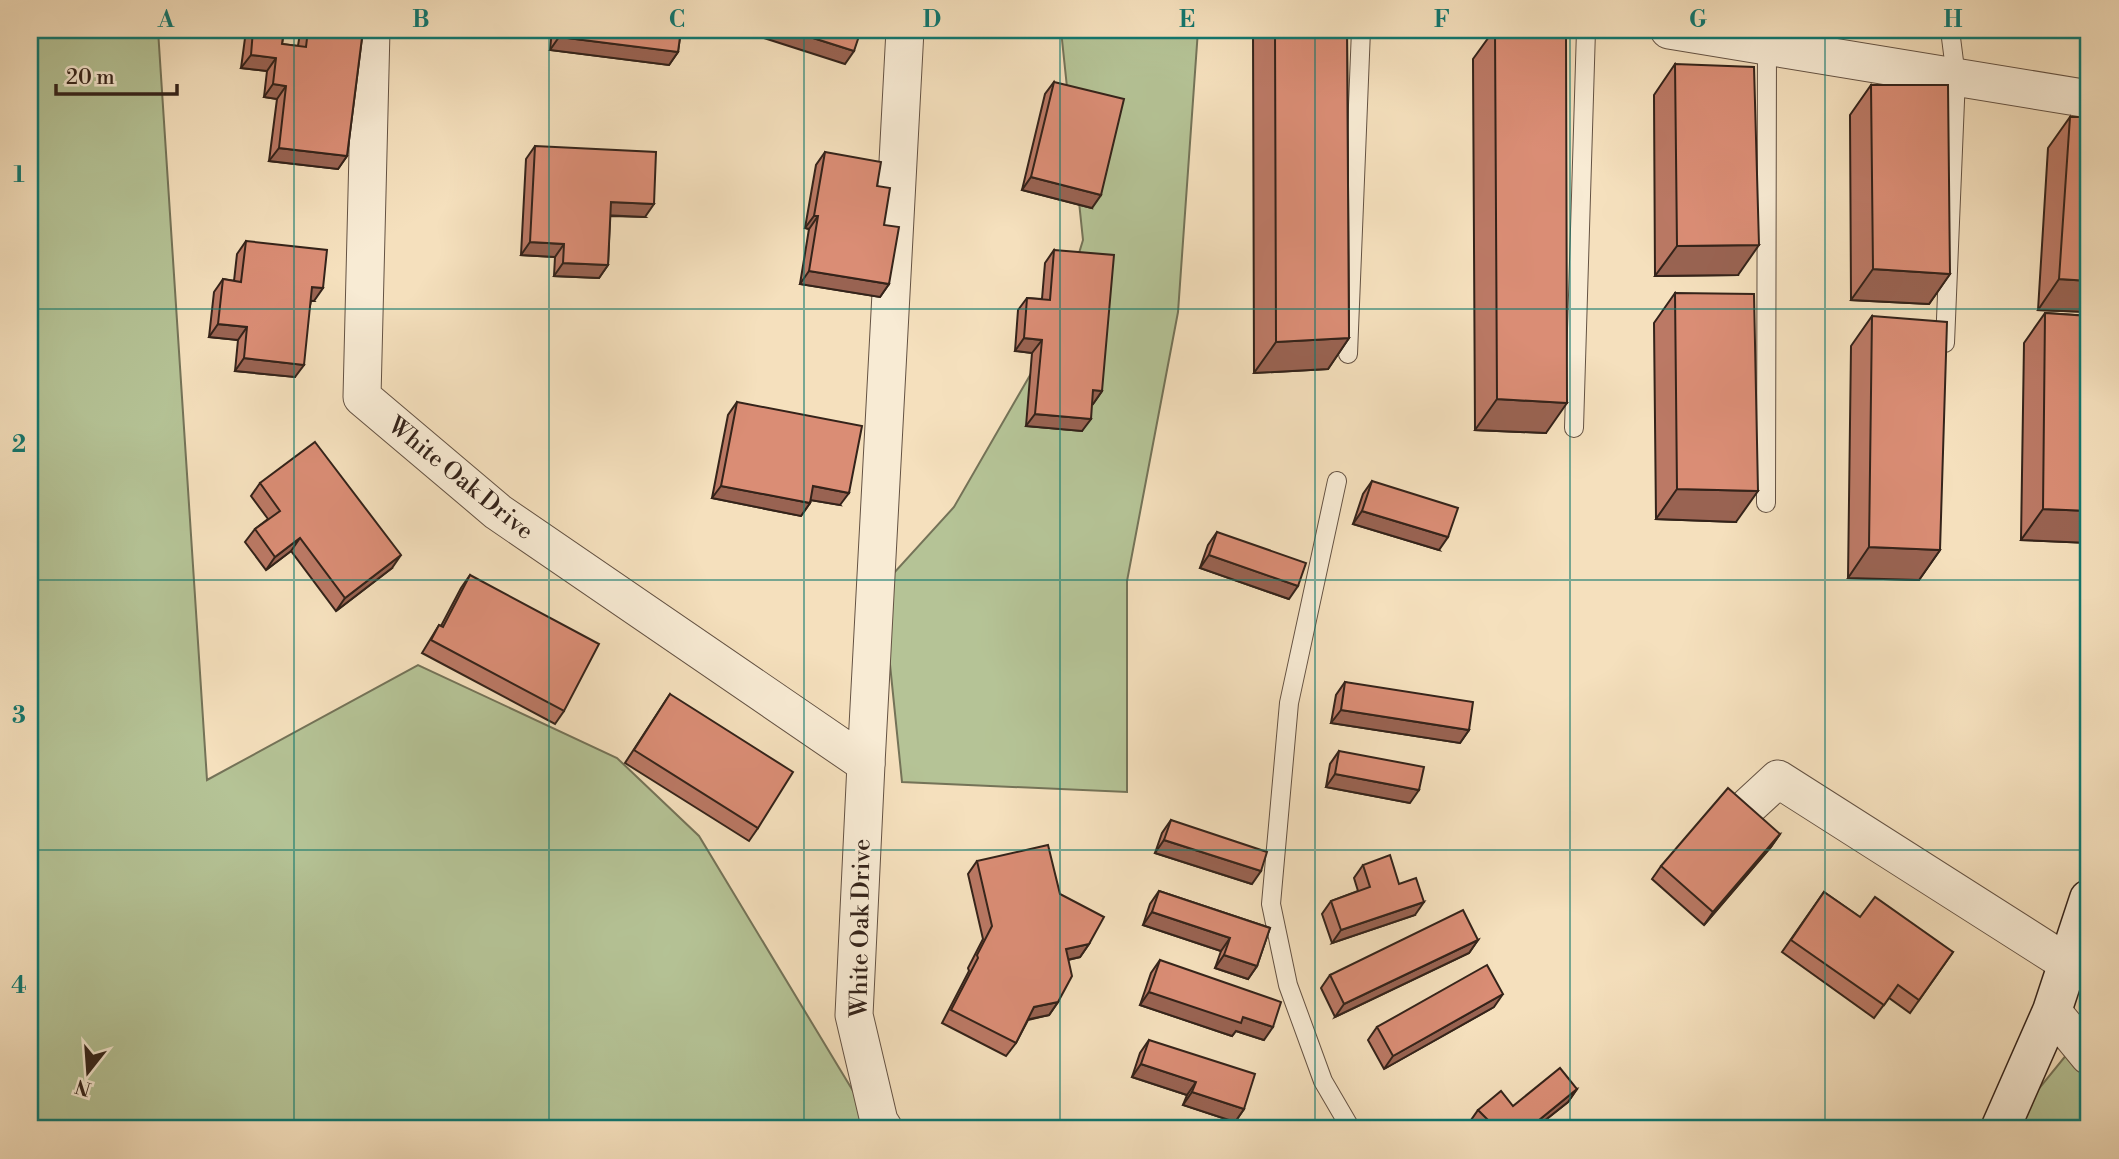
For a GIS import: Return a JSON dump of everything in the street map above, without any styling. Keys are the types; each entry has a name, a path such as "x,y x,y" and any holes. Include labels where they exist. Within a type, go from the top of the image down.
{"street":[{"name":"White Oak Drive","path":"371,30 362,397 498,512 866,764"},
{"name":"White Oak Drive","path":"884,1129 879,1121 854,1015 905,30"},
{"path":"1669,30 1766,38 1956,77 2089,99"},
{"path":"1739,815 1779,779 2067,963"},
{"path":"2000,1129 2052,1011 2089,899"},
{"path":"2052,1011 2089,1056"}],"lane":[{"path":"1348,354 1361,30"},
{"path":"1574,428 1586,30"},
{"path":"1944,367 1956,77 1950,30"},
{"path":"1766,38 1766,503"},
{"path":"1336,481 1289,703 1271,904 1288,985 1323,1081 1351,1129"}],"green space":[{"path":"30,30 158,30 207,780 418,665 617,758 699,836 876,1129 30,1129"},
{"path":"1061,30 1198,30 1178,312 1127,581 1127,792 902,782 882,586 954,507 1055,332 1083,240"},
{"path":"2089,1027 2089,1129 2006,1129"}],"building":[{"path":"253,30 284,30 282,44 306,47 308,30 363,30 347,156 279,148 286,86 273,84 276,58 251,55"},
{"path":"560,30 681,30 678,52 559,37"},
{"path":"788,30 861,30 854,51"},
{"path":"1275,30 1347,30 1349,338 1276,342"},
{"path":"1495,30 1566,30 1567,403 1497,399"},
{"path":"1675,64 1754,67 1759,245 1677,246"},
{"path":"1054,82 1124,99 1101,195 1031,177"},
{"path":"1871,85 1948,85 1950,274 1873,269"},
{"path":"2070,117 2089,117 2089,281 2059,279"},
{"path":"535,146 656,152 654,204 611,202 608,265 563,263 564,244 530,242"},
{"path":"825,152 881,162 877,186 890,188 884,225 899,227 889,284 809,271 818,216 814,216"},
{"path":"246,241 327,250 323,288 312,287 304,365 244,358 247,327 218,324 223,279 241,282"},
{"path":"1054,250 1114,255 1102,391 1093,390 1091,419 1035,414 1042,340 1024,338 1027,298 1050,300"},
{"path":"1675,293 1754,294 1758,491 1677,489"},
{"path":"2045,313 2089,316 2089,511 2043,509"},
{"path":"1872,316 1947,322 1940,550 1869,547"},
{"path":"737,402 862,426 849,493 813,486 810,503 721,486"},
{"path":"315,442 401,555 345,598 300,538 275,557 255,529 280,511 260,483"},
{"path":"1372,481 1458,508 1448,537 1362,511"},
{"path":"1217,532 1306,563 1298,586 1209,555"},
{"path":"470,575 599,644 564,711 431,640 439,625 443,627"},
{"path":"1345,682 1473,702 1469,730 1341,710"},
{"path":"670,694 793,772 758,828 634,750"},
{"path":"1339,751 1424,767 1419,790 1335,774"},
{"path":"1728,788 1780,834 1713,912 1661,866"},
{"path":"1171,820 1267,852 1261,871 1164,840"},
{"path":"1048,845 1060,894 1104,917 1089,944 1066,949 1072,976 1058,1002 1034,1007 1016,1043 951,1010 992,926 977,861"},
{"path":"1390,855 1399,884 1416,878 1424,902 1341,930 1331,901 1370,887 1363,865"},
{"path":"1159,891 1270,928 1257,966 1224,955 1230,938 1152,912"},
{"path":"1824,892 1860,917 1875,897 1953,952 1919,1000 1898,985 1884,1005 1791,940"},
{"path":"1463,910 1478,940 1344,1004 1330,975"},
{"path":"1160,960 1281,1002 1273,1027 1243,1017 1241,1023 1149,992"},
{"path":"1487,965 1503,994 1393,1056 1377,1027"},
{"path":"1149,1040 1255,1074 1244,1109 1192,1092 1196,1082 1141,1064"},
{"path":"1560,1068 1577,1089 1528,1129 1475,1129 1487,1119 1478,1110 1501,1091 1513,1106"}]}
